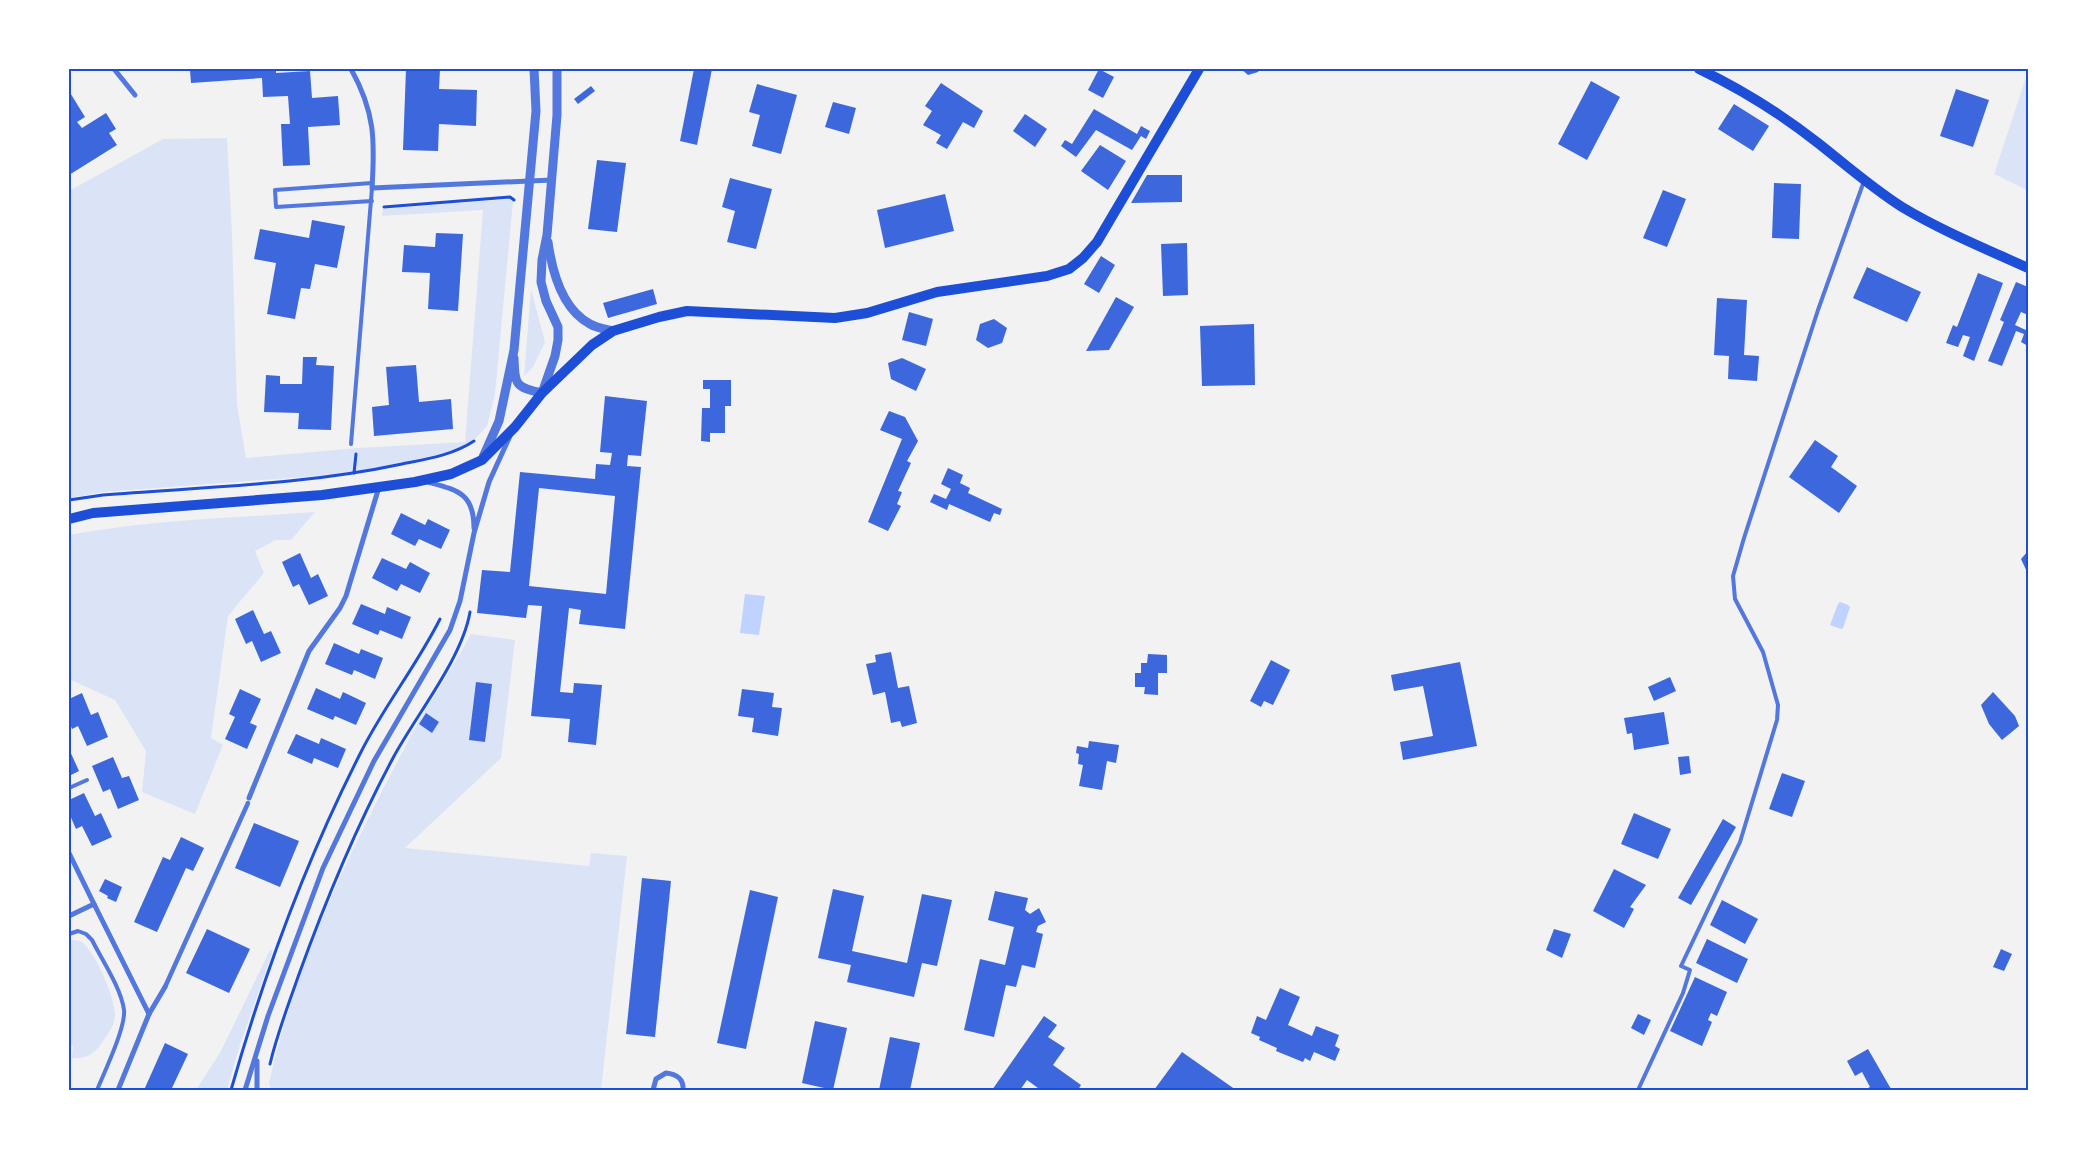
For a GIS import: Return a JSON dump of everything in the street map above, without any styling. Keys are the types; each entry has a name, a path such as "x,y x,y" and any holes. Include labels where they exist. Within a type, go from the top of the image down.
{"main road":[{"path":"69,519 93,514 322,495 424,481 451,474 482,460 515,427 542,393 592,344 613,331 659,317 687,311 835,318 867,313 937,292 1047,276 1069,269 1083,258 1097,242 1199,69"},
{"path":"1699,69 1754,99 1786,120 1864,181 1902,207 1942,229 2028,268"}],"street":[{"path":"114,69 135,95"},
{"path":"351,69 360,84 371,116 374,144 372,186 552,180"},
{"path":"482,460 499,421 514,350 536,111 534,69"},
{"path":"514,350 516,382 525,389 542,393 555,356 558,340 558,327 546,301 541,282 557,115 557,69"},
{"path":"547,235 555,277 572,308 582,320 592,326 613,331"},
{"path":"245,1090 268,1016 323,868 374,761 450,630 460,601 474,533 489,482 515,427"},
{"path":"424,481 452,489 468,499 474,517 474,533"},
{"path":"118,1090 149,1014 165,987 249,800 309,651 340,608 346,596 379,487"},
{"path":"69,853 149,1014"},
{"path":"69,916 94,904"},
{"path":"257,1054 257,1090"},
{"path":"653,1090 656,1079 666,1073 678,1076 682,1080 683,1090"}],"lane":[{"path":"1638,1090 1683,993 1690,970 1681,966 1740,842 1777,720 1778,705 1763,652 1735,599 1733,576 1818,310 1864,181"},
{"path":"351,444 372,201 372,186 275,190 276,207 372,201"},
{"path":"69,788 87,780"},
{"path":"69,934 78,931 86,934 92,940 119,994 124,1012 122,1024 97,1090"}],"path":[{"path":"384,207 510,197 514,200 514,210"},
{"path":"69,500 103,495 321,478 452,453 476,440"},
{"path":"351,444 357,448 354,473"},
{"path":"269,1071 277,1039 316,927 337,874 392,759 457,649 470,610"}],"shaded area":[{"path":"2028,71 2028,187 2027,190 1994,174"},
{"path":"227,138 237,404 246,458 358,448 465,442 483,210 382,216 383,209 509,199 513,201 495,394 487,426 475,439 451,452 371,469 316,476 104,492 69,498 69,191 163,139"},
{"path":"531,289 545,342 533,367 524,376"},
{"path":"315,512 291,540 276,540 255,551 264,573 228,616 211,738 223,745 195,814 142,792 146,751 115,700 69,679 69,535 160,523"},
{"path":"471,634 515,640 501,758 405,848 589,866 591,853 627,856 601,1090 271,1090 269,1083 280,1039 293,996 325,911 383,789 428,705"},
{"path":"69,941 82,942 94,957 109,989 115,1017 112,1028 98,1048 89,1056 77,1058 72,1058 73,1046 69,1044"},
{"path":"270,950 273,951 240,1045 227,1090 196,1090 221,1051"}],"water":[{"path":"745,594 765,596 759,635 740,633"},
{"path":"1840,602 1850,607 1841,629 1830,625"}],"building":[{"path":"179,69 276,69 276,73 310,71 312,98 338,96 340,125 308,127 310,165 283,166 281,124 290,124 288,96 263,97 262,78 191,83 190,70 179,71"},
{"path":"406,69 440,69 439,89 477,90 476,126 439,124 438,151 403,150"},
{"path":"694,69 712,69 697,145 680,141"},
{"path":"1099,69 1114,77 1103,98 1088,90"},
{"path":"1241,69 1260,69 1258,72 1248,75"},
{"path":"1591,81 1620,97 1587,160 1558,144"},
{"path":"941,83 983,111 974,128 963,122 947,149 936,143 941,135 923,125 932,111 925,106"},
{"path":"757,84 797,95 781,154 752,146 760,115 749,112"},
{"path":"591,86 595,91 578,104 574,99"},
{"path":"1956,89 1989,100 1973,147 1940,136"},
{"path":"69,91 85,117 77,122 82,128 106,113 116,129 109,133 117,145 69,175"},
{"path":"833,102 856,108 849,134 825,127"},
{"path":"1734,104 1769,126 1753,151 1718,129"},
{"path":"1094,109 1137,134 1141,126 1150,131 1146,139 1141,136 1132,150 1096,130 1076,157 1061,146 1065,140 1072,144"},
{"path":"1025,114 1047,129 1035,147 1013,131"},
{"path":"1100,145 1126,161 1108,190 1081,171"},
{"path":"597,160 626,163 617,232 588,229"},
{"path":"1147,175 1182,175 1182,202 1131,203"},
{"path":"730,178 772,189 756,249 727,242 735,211 722,207"},
{"path":"1774,183 1801,184 1799,239 1772,238"},
{"path":"1663,190 1686,199 1667,247 1643,238"},
{"path":"945,194 954,231 885,248 877,210"},
{"path":"312,220 345,226 337,268 315,264 310,289 301,288 295,319 267,314 276,263 254,259 260,229 309,238"},
{"path":"436,233 463,234 458,311 428,309 430,273 402,272 404,245 435,247"},
{"path":"1187,243 1188,295 1163,296 1161,244"},
{"path":"1101,256 1115,265 1099,293 1084,284"},
{"path":"1867,267 1921,292 1907,322 1853,298"},
{"path":"1978,273 2003,283 1974,361 1963,356 1970,337 1963,335 1958,347 1946,343 1953,325 1957,327"},
{"path":"2016,282 2028,287 2028,315 2021,312 2015,325 2028,331 2028,346 2021,342 2024,334 2016,331 2002,366 1988,361 2004,322 2000,320"},
{"path":"653,289 657,304 608,318 603,303"},
{"path":"1116,297 1134,307 1109,350 1086,351"},
{"path":"1717,298 1747,300 1744,355 1759,356 1757,381 1728,379 1729,356 1714,355"},
{"path":"909,312 933,319 926,346 902,340"},
{"path":"994,319 1007,328 1002,343 988,348 976,340 980,324"},
{"path":"1254,324 1255,385 1202,386 1200,326"},
{"path":"303,357 317,357 316,365 334,366 331,430 298,429 299,413 264,412 266,375 280,376 280,384 302,384"},
{"path":"902,358 926,369 916,391 891,379 888,363"},
{"path":"416,365 419,402 451,399 453,429 374,436 372,407 389,405 386,367"},
{"path":"703,380 731,380 731,406 725,406 725,433 710,433 710,442 701,441 702,408 710,408 710,389 703,389"},
{"path":"605,396 647,401 641,456 628,455 627,466 641,467 625,629 579,624 581,610 569,608 560,692 573,693 574,683 602,685 596,745 568,742 570,719 531,716 542,606 528,605 526,618 477,613 482,570 510,572 520,472 595,479 596,464 610,465 612,453 600,452","holes":["539,488 615,496 606,594 529,586"]},
{"path":"889,411 905,417 918,441 907,461 911,463 898,491 902,492 897,504 901,506 888,531 868,522 902,439 880,430"},
{"path":"1815,440 1838,456 1831,467 1857,486 1839,513 1789,477"},
{"path":"948,468 963,475 960,483 970,488 968,493 1002,509 1000,515 994,513 990,522 949,504 947,510 930,502 934,494 946,499 951,489 941,484"},
{"path":"401,513 425,525 428,519 450,530 441,549 419,539 415,546 391,534"},
{"path":"2028,551 2028,574 2021,559"},
{"path":"300,553 311,578 318,574 328,596 309,605 299,584 293,587 282,562"},
{"path":"382,558 406,569 410,562 430,573 420,593 401,584 397,591 372,578"},
{"path":"361,604 385,614 387,607 411,617 402,639 380,630 378,635 352,624"},
{"path":"253,610 264,634 271,631 281,653 261,662 252,641 246,644 235,619"},
{"path":"334,643 359,654 361,649 383,658 375,679 354,670 352,675 325,664"},
{"path":"891,652 898,688 909,686 917,723 902,727 900,721 891,723 885,692 873,695 866,664 876,662 875,655"},
{"path":"1148,654 1167,655 1167,673 1158,673 1158,695 1144,694 1145,687 1135,687 1135,673 1141,673 1141,663 1147,663"},
{"path":"1271,660 1290,670 1273,705 1264,701 1261,707 1250,701"},
{"path":"1460,662 1477,746 1403,760 1400,742 1433,736 1423,686 1394,691 1391,675"},
{"path":"1670,677 1676,691 1654,701 1648,687"},
{"path":"476,682 492,684 485,742 469,740"},
{"path":"316,688 340,699 343,692 366,703 356,725 335,716 333,720 307,709"},
{"path":"240,689 261,699 250,723 257,726 247,749 225,739 235,717 229,714"},
{"path":"742,689 774,693 772,707 782,708 778,736 752,732 754,718 738,716"},
{"path":"1993,692 2015,716 2019,726 2002,740 1989,724 1981,705"},
{"path":"82,693 91,715 98,712 108,737 87,746 78,726 72,729 69,722 69,699"},
{"path":"1664,712 1669,744 1634,750 1632,733 1627,734 1624,718"},
{"path":"426,713 439,722 432,733 419,724"},
{"path":"296,734 319,744 321,738 346,749 338,768 314,758 312,764 287,753"},
{"path":"1089,741 1119,745 1116,763 1107,761 1102,790 1079,786 1083,765 1078,764 1079,754 1076,753 1077,746 1088,748"},
{"path":"69,749 79,771 69,776"},
{"path":"1689,756 1691,773 1680,775 1678,757"},
{"path":"113,757 122,778 129,776 139,800 118,809 110,789 103,792 92,766"},
{"path":"1782,773 1805,781 1792,817 1769,809"},
{"path":"84,793 95,816 101,813 112,837 92,846 82,826 76,829 69,813 69,800"},
{"path":"1634,813 1671,829 1658,859 1621,844"},
{"path":"1723,819 1736,827 1691,905 1678,898"},
{"path":"254,823 299,841 280,887 235,868"},
{"path":"181,837 204,848 193,871 186,868 157,932 134,922 163,857 170,860"},
{"path":"1614,869 1646,885 1630,907 1634,909 1624,928 1593,911"},
{"path":"642,878 671,881 655,1037 626,1034"},
{"path":"105,879 122,887 116,902 107,898 108,896 99,891"},
{"path":"833,889 864,896 852,951 907,963 922,894 952,900 937,966 922,963 914,997 847,982 851,965 818,958"},
{"path":"750,890 778,897 746,1049 717,1043"},
{"path":"995,891 1028,898 1025,910 1030,914 1039,908 1046,922 1038,926 1036,932 1043,934 1035,968 1022,965 1016,987 1006,985 994,1037 964,1030 980,959 1005,965 1014,927 988,920"},
{"path":"1722,900 1758,919 1745,944 1710,925"},
{"path":"207,929 250,949 229,993 186,973"},
{"path":"1554,929 1571,934 1562,958 1546,950"},
{"path":"1707,939 1748,959 1737,983 1696,963"},
{"path":"2001,949 2012,954 2004,971 1993,967"},
{"path":"1695,977 1727,992 1717,1016 1711,1013 1708,1020 1712,1022 1702,1046 1670,1031"},
{"path":"1280,988 1300,997 1288,1025 1312,1036 1316,1026 1339,1035 1335,1046 1340,1049 1335,1061 1314,1052 1310,1061 1305,1058 1303,1062 1276,1051 1277,1048 1259,1040 1260,1037 1251,1033 1257,1016 1266,1020"},
{"path":"1638,1014 1651,1020 1644,1035 1631,1028"},
{"path":"1044,1016 1057,1025 1048,1037 1065,1048 1053,1065 1081,1085 1078,1090 1036,1090 1038,1088 1027,1080 1020,1090 992,1090"},
{"path":"815,1021 847,1028 833,1090 802,1083"},
{"path":"890,1037 920,1043 910,1090 879,1090"},
{"path":"165,1043 188,1054 171,1090 144,1090"},
{"path":"1868,1049 1891,1089 1864,1090 1870,1087 1862,1072 1855,1076 1847,1061"},
{"path":"1182,1052 1236,1090 1154,1090"}]}
